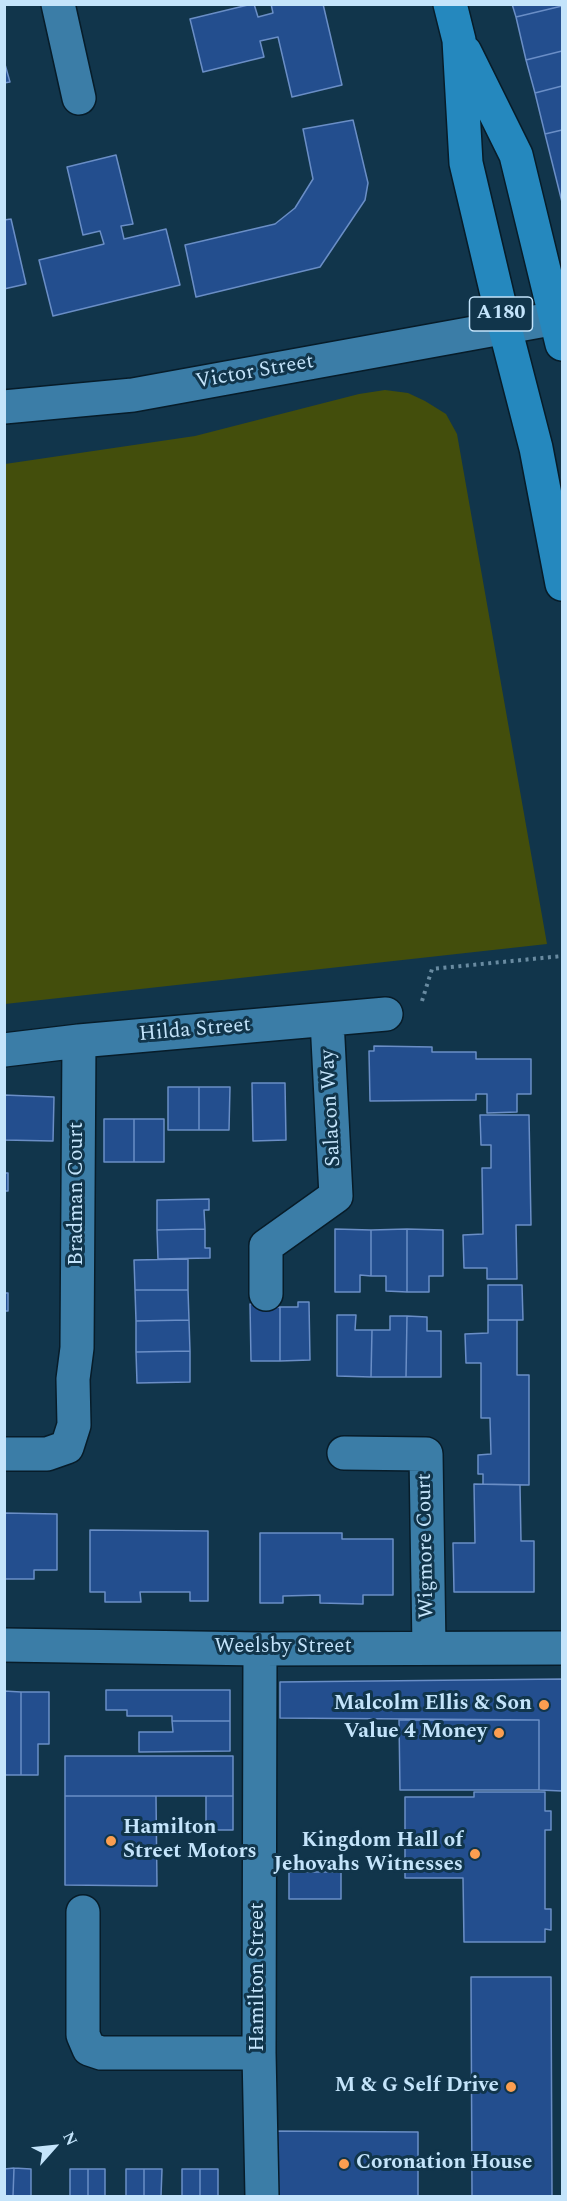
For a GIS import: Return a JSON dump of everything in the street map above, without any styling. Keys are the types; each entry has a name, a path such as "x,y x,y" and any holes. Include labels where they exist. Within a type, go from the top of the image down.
{"main road":[{"name":"A180","path":"450,4 459,40 466,163 536,448 562,584"},
{"name":"A180","path":"459,40 516,155 560,327"}],"street":[{"path":"58,4 79,98"},
{"name":"Victor Street","path":"4,407 133,395 505,328 560,327"},
{"name":"Hilda Street","path":"4,1050 79,1041 386,1014"},
{"name":"Salacon Way","path":"266,1294 266,1246 336,1196 327,1020"},
{"name":"Bradman Court","path":"4,1454 47,1454 67,1447 74,1425 79,1041"},
{"name":"Wigmore Court","path":"344,1454 426,1454 429,1648"},
{"name":"Weelsby Street","path":"4,1645 260,1649 562,1648"},
{"name":"Hamilton Street","path":"260,1649 259,2054 262,2196"},
{"path":"83,1912 83,2035 88,2049 101,2054 259,2054"}],"path":[{"path":"386,1014 418,1011 432,969 562,957"}],"green space":[{"path":"385,390 408,393 425,401 446,414 457,434 547,944 5,1004 5,464 195,436 359,394"}],"building":[{"path":"254,4 258,17 273,13 271,4 323,4 342,85 292,97 278,37 260,41 264,57 203,72 190,19"},
{"path":"512,4 562,4 562,6 516,17"},
{"path":"562,6 562,51 526,60 516,17"},
{"path":"562,51 562,86 535,93 526,60"},
{"path":"4,61 10,82 4,83"},
{"path":"562,86 562,130 545,134 535,93"},
{"path":"353,120 368,183 365,200 320,267 196,297 185,245 275,224 295,208 313,179 303,129"},
{"path":"562,130 562,202 545,134"},
{"path":"116,155 133,224 121,226 124,239 166,229 180,285 53,316 39,260 104,244 100,231 83,235 67,167"},
{"path":"11,219 26,284 4,289 4,220"},
{"path":"374,1046 432,1047 432,1052 476,1052 476,1059 531,1059 531,1094 517,1094 517,1112 487,1113 487,1094 476,1094 476,1100 370,1101 369,1051 374,1051"},
{"path":"252,1083 285,1083 286,1140 253,1141"},
{"path":"168,1087 199,1087 199,1130 168,1130"},
{"path":"199,1087 230,1087 229,1130 199,1130"},
{"path":"4,1095 54,1097 53,1141 4,1140"},
{"path":"480,1115 529,1115 531,1225 516,1225 517,1279 487,1279 487,1268 464,1268 463,1235 483,1234 482,1168 491,1168 491,1145 481,1145"},
{"path":"104,1119 134,1119 134,1162 104,1162"},
{"path":"134,1119 164,1119 164,1162 134,1162"},
{"path":"4,1173 8,1173 8,1191 4,1191"},
{"path":"209,1199 209,1210 204,1210 205,1229 157,1230 157,1200"},
{"path":"205,1229 205,1248 210,1248 210,1258 158,1259 157,1230"},
{"path":"335,1229 371,1230 371,1276 360,1275 360,1292 335,1292"},
{"path":"407,1229 443,1230 443,1276 429,1276 429,1292 407,1292"},
{"path":"407,1229 407,1292 386,1291 386,1276 371,1276 371,1230"},
{"path":"188,1259 188,1290 135,1290 134,1260"},
{"path":"488,1285 522,1285 523,1320 488,1320"},
{"path":"135,1290 188,1290 189,1320 136,1321"},
{"path":"4,1293 8,1293 8,1311 4,1311"},
{"path":"298,1302 309,1302 310,1360 280,1361 280,1307 298,1307"},
{"path":"250,1304 280,1307 280,1361 251,1361"},
{"path":"337,1315 356,1315 355,1330 372,1330 371,1377 337,1376"},
{"path":"390,1316 407,1316 406,1377 371,1377 372,1330 390,1330"},
{"path":"407,1316 427,1317 427,1331 441,1331 441,1377 406,1377"},
{"path":"189,1320 190,1351 136,1352 136,1321"},
{"path":"488,1320 517,1320 517,1375 529,1375 529,1485 483,1484 483,1474 478,1474 478,1455 491,1454 490,1418 481,1418 481,1363 466,1363 465,1334 488,1333"},
{"path":"190,1351 190,1382 137,1383 136,1352"},
{"path":"474,1484 520,1485 521,1541 534,1541 534,1592 454,1592 453,1543 475,1543"},
{"path":"4,1513 57,1514 57,1570 34,1570 34,1579 4,1579"},
{"path":"90,1530 208,1531 208,1601 190,1601 190,1592 140,1592 141,1602 105,1602 105,1592 90,1592"},
{"path":"260,1533 342,1533 342,1539 393,1539 393,1595 363,1595 363,1604 320,1603 320,1595 283,1596 283,1603 260,1603"},
{"path":"562,1679 562,1791 539,1790 539,1720 280,1718 280,1682"},
{"path":"106,1690 230,1690 230,1721 172,1721 172,1716 127,1716 127,1710 106,1710"},
{"path":"4,1691 21,1692 21,1775 4,1775"},
{"path":"21,1692 49,1692 49,1744 38,1744 38,1775 21,1775"},
{"path":"399,1720 539,1720 539,1790 400,1790"},
{"path":"172,1721 230,1721 230,1751 139,1752 139,1732 173,1732"},
{"path":"65,1756 233,1756 233,1796 65,1796"},
{"name":"Kingdom Hall of Jehovahs Witnesses","path":"474,1792 545,1792 545,1811 551,1811 551,1830 545,1830 545,1909 551,1909 551,1930 545,1929 545,1942 464,1942 463,1878 405,1878 405,1797 474,1797"},
{"name":"Hamilton Street Motors","path":"65,1796 156,1796 157,1886 65,1885"},
{"path":"206,1796 233,1796 233,1830 206,1830"},
{"path":"289,1872 341,1872 341,1899 289,1899"},
{"name":"M & G Self Drive","path":"471,1977 551,1977 552,2196 472,2196"},
{"name":"Coronation House","path":"270,2131 418,2132 418,2196 270,2196"},
{"path":"14,2168 13,2196 4,2196 4,2169"},
{"path":"14,2168 31,2169 31,2196 13,2196"},
{"path":"70,2169 88,2169 88,2196 70,2196"},
{"path":"88,2169 105,2169 105,2196 88,2196"},
{"path":"126,2169 144,2169 144,2196 126,2196"},
{"path":"144,2169 162,2169 161,2196 144,2196"},
{"path":"182,2169 200,2169 200,2196 182,2196"},
{"path":"200,2169 218,2169 218,2196 200,2196"}],"place":[{"name":"Malcolm Ellis & Son","path":"544,1705"},
{"name":"Value 4 Money","path":"499,1733"},
{"name":"Hamilton Street Motors","path":"111,1841"},
{"name":"Kingdom Hall of Jehovahs Witnesses","path":"475,1854"},
{"name":"M & G Self Drive","path":"511,2087"},
{"name":"Coronation House","path":"344,2164"}]}
